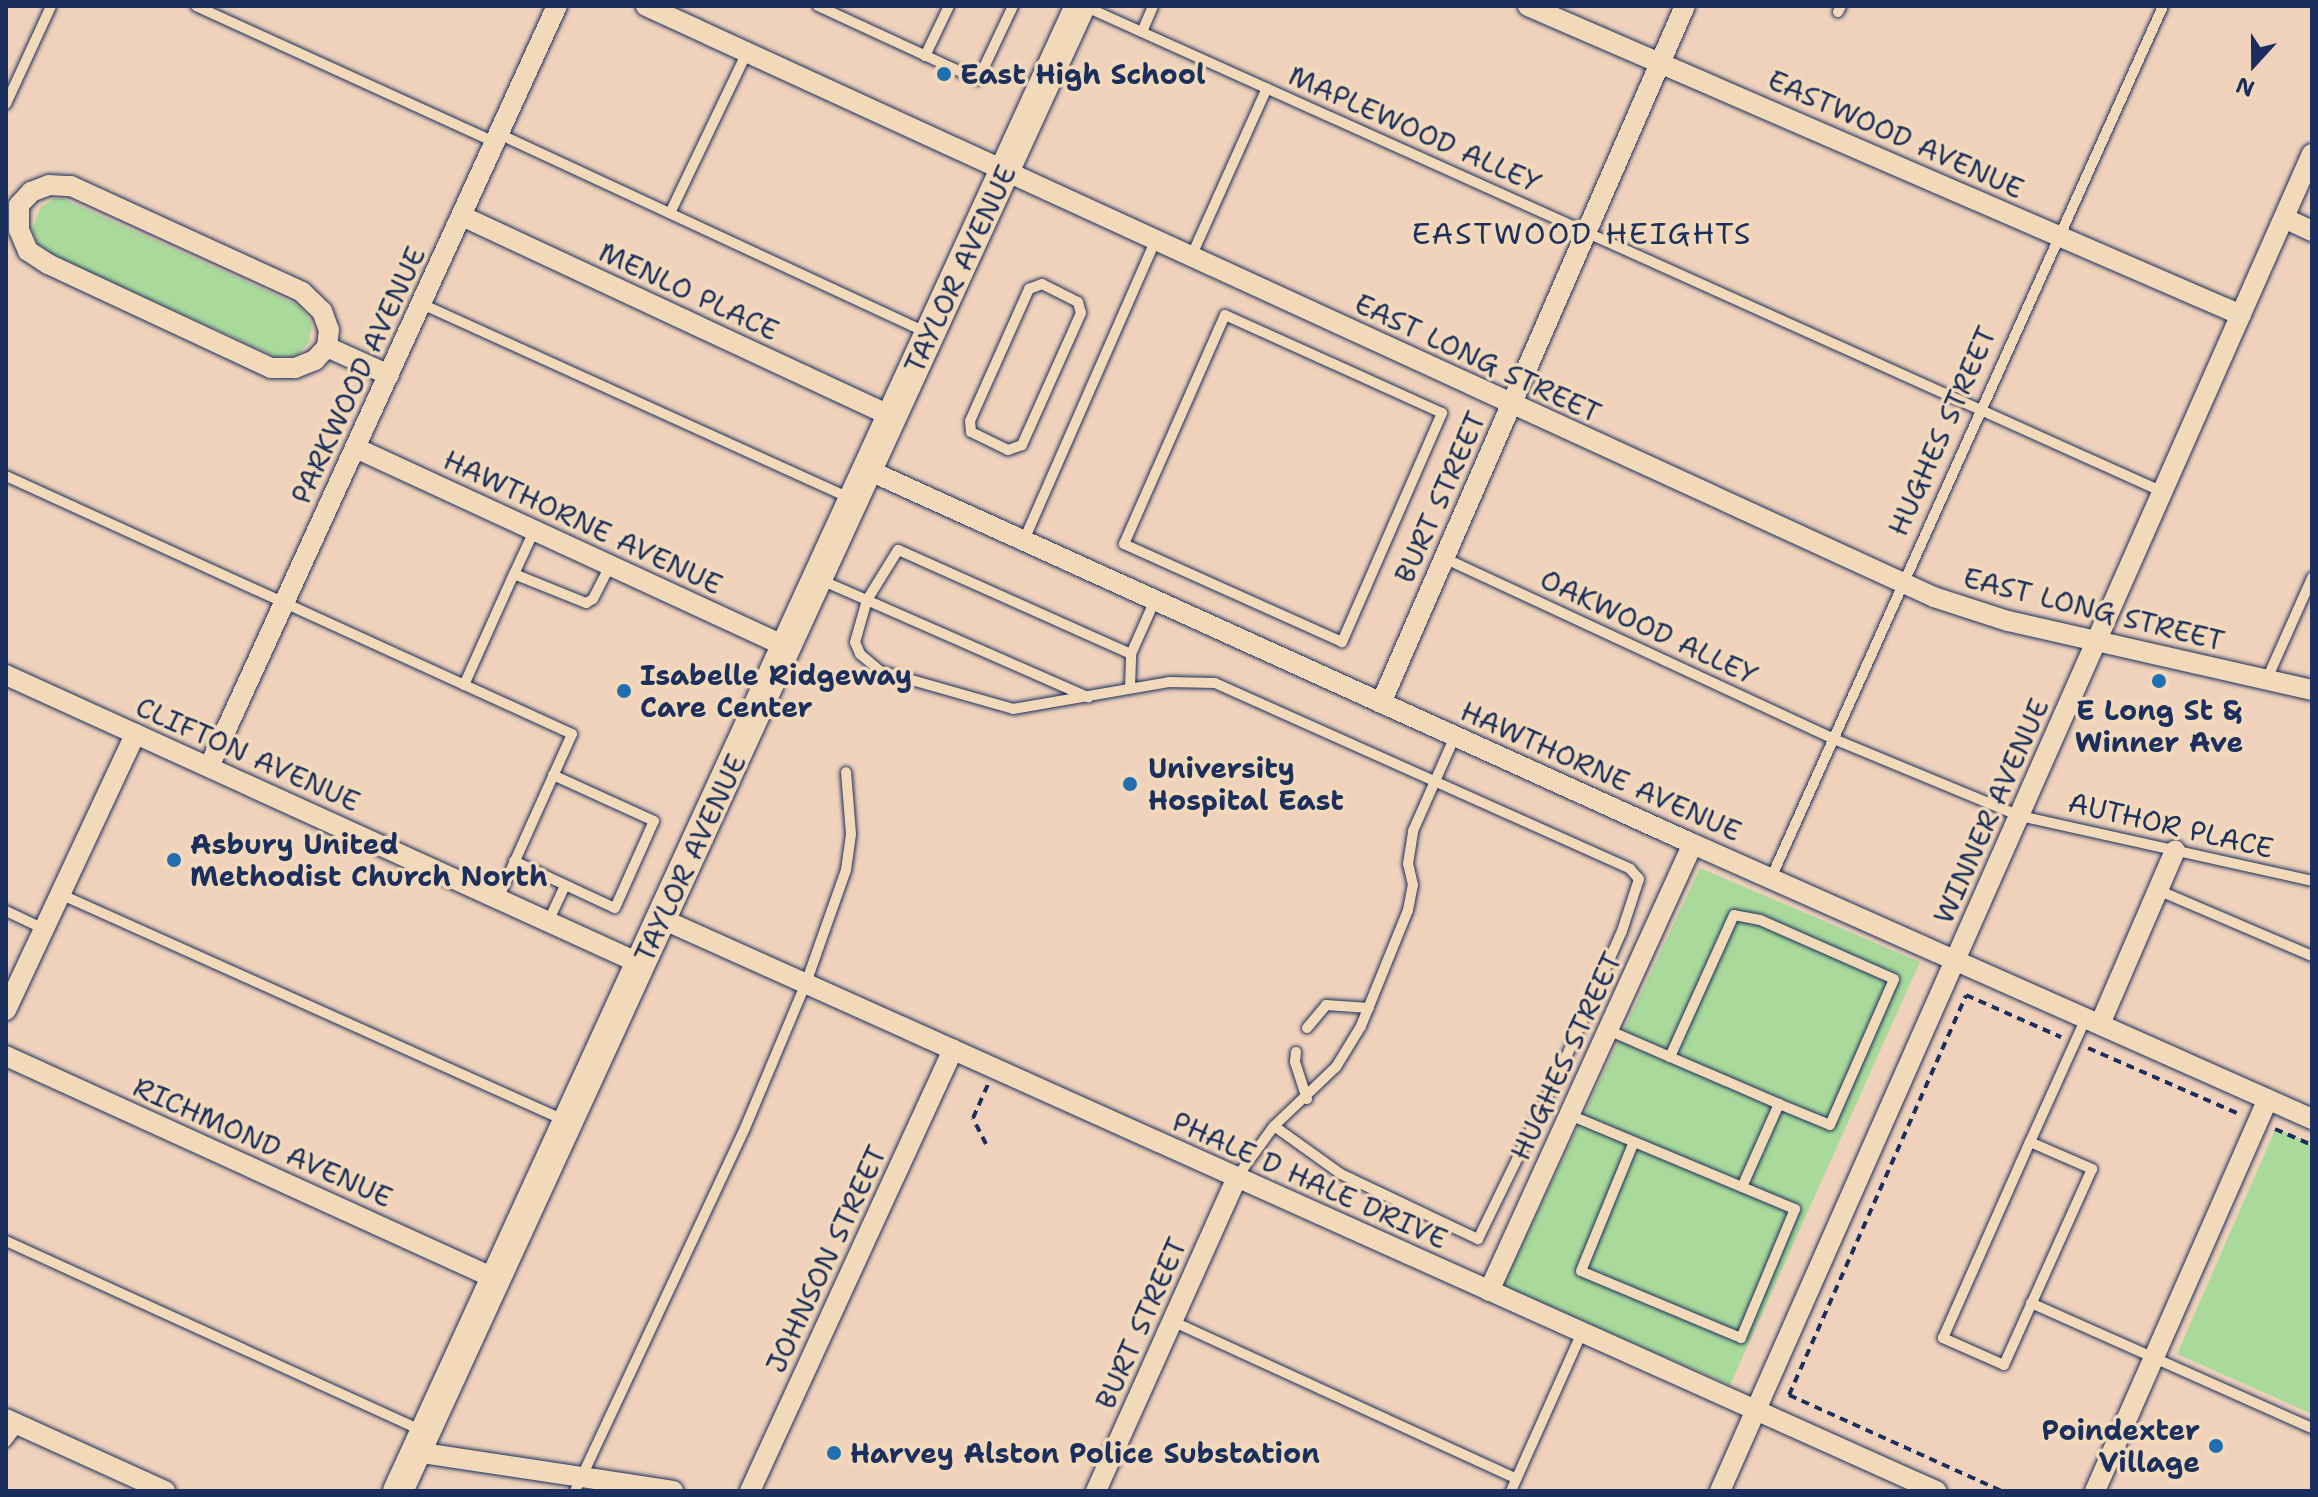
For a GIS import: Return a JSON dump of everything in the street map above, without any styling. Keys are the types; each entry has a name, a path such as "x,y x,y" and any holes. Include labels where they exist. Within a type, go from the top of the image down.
{"main road":[{"name":"TAYLOR AVENUE","path":"398,1491 1082,6"}],"street":[{"name":"PARKWOOD AVENUE","path":"209,767 557,6"},
{"name":"EAST LONG STREET","path":"646,6 1904,584 1978,613 2312,690"},
{"name":"EASTWOOD AVENUE","path":"1528,6 2241,315"},
{"name":"BURT STREET","path":"1381,703 1685,6"},
{"name":"WINNER AVENUE","path":"1720,1491 2312,154"},
{"path":"71,186 302,292 322,311 329,330 327,347 315,360 295,368 271,368 48,264 28,251 12,202 40,188 71,186"},
{"name":"MENLO PLACE","path":"462,216 893,417"},
{"path":"2284,218 2312,231"},
{"path":"327,347 389,375"},
{"name":"HAWTHORNE AVENUE","path":"356,448 787,647"},
{"name":"HAWTHORNE AVENUE","path":"868,470 1693,844 2312,1119"},
{"name":"CLIFTON AVENUE","path":"6,675 641,964"},
{"path":"6,1010 135,734"},
{"name":"HUGHES STREET","path":"1489,1291 1693,844"},
{"path":"2093,1021 2175,851"},
{"name":"PHALE D HALE DRIVE","path":"662,919 1936,1491"},
{"name":"JOHNSON STREET","path":"750,1491 953,1049"},
{"name":"RICHMOND AVENUE","path":"6,1056 496,1279"},
{"path":"2095,1491 2268,1099"},
{"name":"BURT STREET","path":"1096,1491 1237,1177"},
{"path":"12,1422 165,1491"},
{"path":"421,1442 578,1484 673,1491"}],"lane":[{"path":"6,104 51,6"},
{"path":"196,6 670,213 931,334"},
{"path":"818,6 978,80 1013,6"},
{"path":"925,56 949,6"},
{"name":"MAPLEWOOD ALLEY","path":"1082,6 2163,492"},
{"path":"1142,32 1153,6"},
{"name":"HUGHES STREET","path":"1771,878 2163,6"},
{"path":"670,213 747,52"},
{"path":"1191,257 1267,88"},
{"path":"1024,540 1155,241"},
{"path":"1042,284 1078,302 1081,313 1051,380 1022,445 1008,450 971,432 970,421 1029,289 1042,284"},
{"path":"422,304 854,500"},
{"path":"1225,315 1442,413 1392,528 1342,642 1124,544 1225,315"},
{"path":"6,476 572,734 498,899"},
{"path":"464,685 534,531"},
{"path":"1131,654 898,550 867,600 855,642 860,654 880,671 1013,709 1169,682 1215,683 1630,869 1639,879 1622,931 1560,1071 1478,1239 1341,1174 1274,1126"},
{"name":"OAKWOOD ALLEY","path":"1444,558 1834,739 2020,816"},
{"path":"514,574 586,603 593,599 610,566"},
{"path":"2267,679 2312,578"},
{"path":"818,579 1090,698"},
{"path":"1130,688 1131,654 1155,600"},
{"path":"1237,1177 1274,1126 1307,1099 1346,1054 1369,1008 1408,910 1413,885 1408,864 1413,831 1455,736"},
{"path":"578,1484 745,1128 806,983 846,870 851,834 846,772"},
{"path":"514,861 615,908 654,821 553,775"},
{"name":"AUTHOR PLACE","path":"2020,816 2312,881"},
{"path":"548,922 565,886"},
{"path":"2158,890 2312,956"},
{"path":"60,894 568,1122"},
{"path":"6,911 44,929"},
{"path":"1608,1030 1670,1057 1779,1104 1830,1125 1894,979 1760,920 1734,915 1670,1057"},
{"path":"1307,1028 1326,1005 1369,1008"},
{"path":"2030,1142 2092,1169 2004,1365 1943,1338 2030,1142 2075,1043 2093,1021"},
{"path":"1296,1052 1295,1062 1307,1099"},
{"path":"1742,1187 1779,1104"},
{"path":"1570,1115 1795,1209 1741,1338 1581,1271 1634,1142"},
{"path":"6,1241 421,1442"},
{"path":"2031,1303 2312,1428"},
{"path":"1172,1321 1517,1479"},
{"path":"1511,1491 1582,1332"},
{"path":"6,1442 12,1422"}],"path":[{"path":"1789,1395 1966,995 2312,1145"},
{"path":"986,1144 973,1118 995,1068"},
{"path":"1769,1386 2002,1491"}],"green space":[{"path":"53,199 64,199 300,306 312,323 309,343 296,356 277,357 53,255 39,245 32,230 40,208"},
{"path":"1700,868 1920,962 1730,1385 1503,1286"},
{"path":"2276,1128 2312,1144 2312,1414 2177,1354"}],"place":[{"name":"East High School","path":"944,74"},
{"name":"E Long St & Winner Ave","path":"2159,681"},
{"name":"Isabelle Ridgeway Care Center","path":"624,691"},
{"name":"University Hospital East","path":"1130,784"},
{"name":"Asbury United Methodist Church North","path":"174,860"},
{"name":"Poindexter Village","path":"2216,1446"},
{"name":"Harvey Alston Police Substation","path":"834,1453"}],"district":[{"name":"EASTWOOD HEIGHTS","path":"1582,234"}]}
